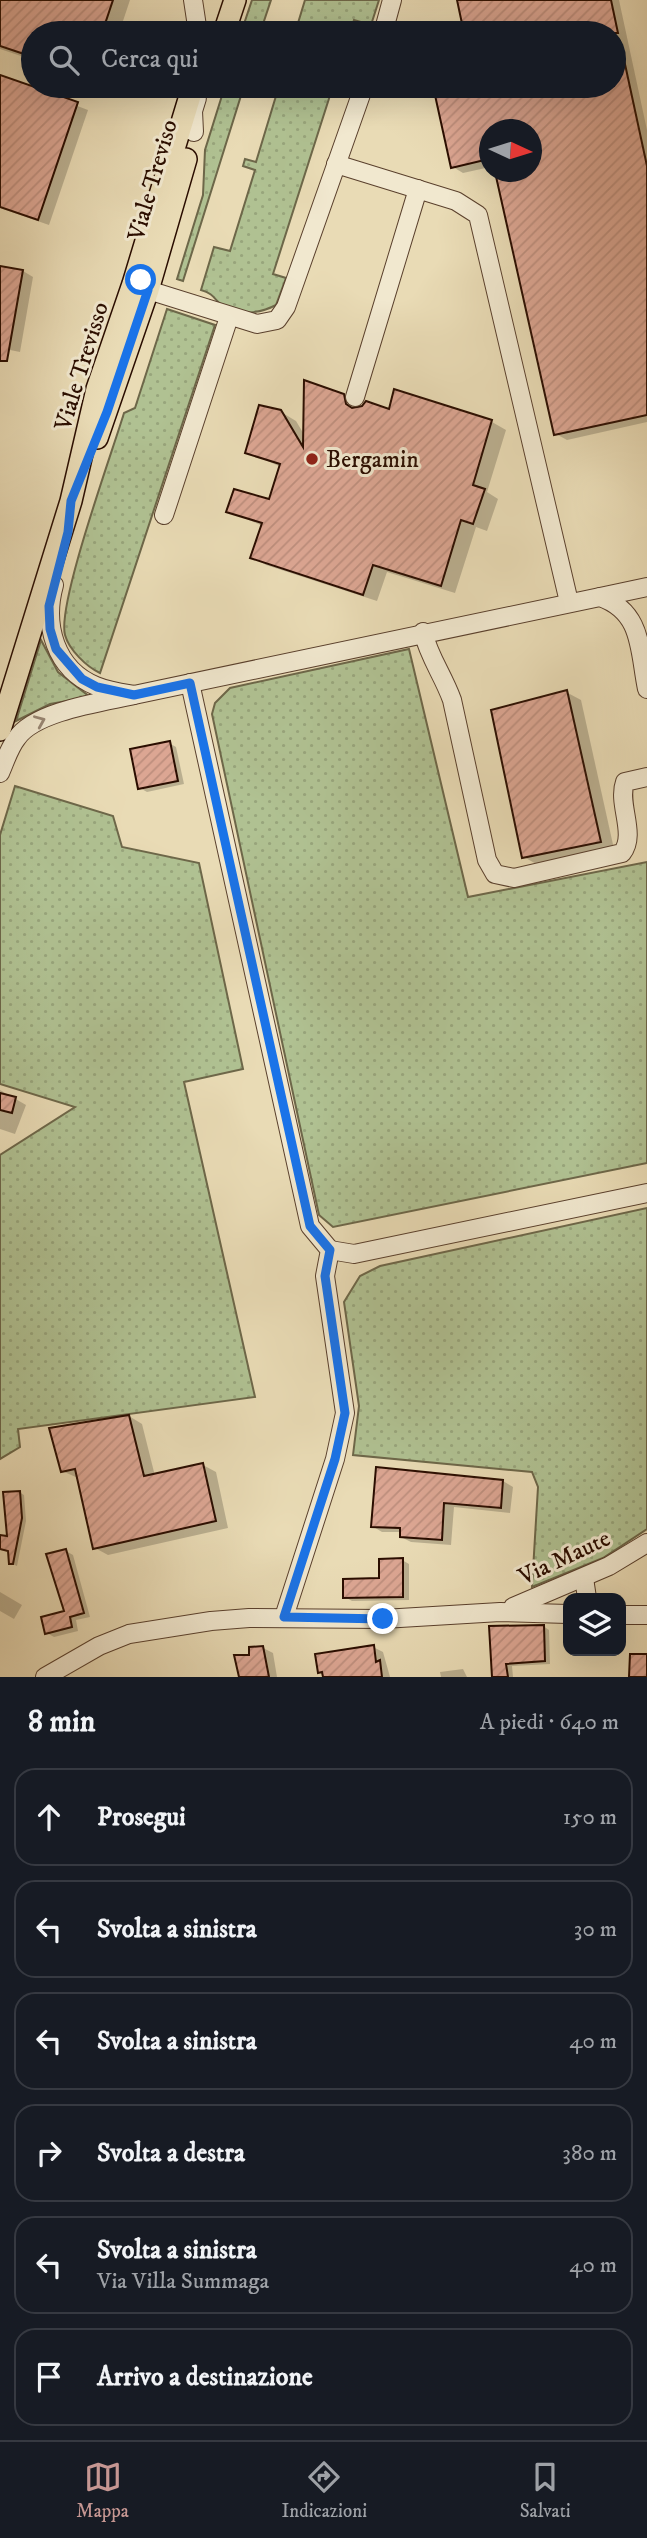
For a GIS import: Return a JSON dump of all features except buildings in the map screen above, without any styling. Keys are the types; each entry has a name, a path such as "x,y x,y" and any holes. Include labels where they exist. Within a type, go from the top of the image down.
{"main road":[{"path":"213,21 220,0"},
{"path":"228,21 235,0"},
{"name":"Viale Trevisso","path":"71,501 97,389 189,98"},
{"name":"Viale Treviso","path":"71,501 107,412 148,290 204,98"},
{"path":"0,730 71,501"}],"street":[{"path":"193,0 196,21"},
{"path":"222,21 228,0"},
{"path":"386,21 392,0"},
{"path":"194,132 193,111 197,98"},
{"path":"97,389 112,368 138,292 148,290 229,317 267,324 277,320 282,314 360,98"},
{"path":"336,164 456,201 478,215 569,602"},
{"path":"355,397 418,189"},
{"path":"148,290 141,280 160,215 158,203"},
{"path":"164,515 229,317"},
{"path":"71,501 68,532 49,606 50,629 56,649 82,679 97,687 134,695"},
{"path":"0,773 17,737 28,727 65,711 190,683 281,667 423,632 647,587"},
{"path":"600,597 626,610 635,626 647,689"},
{"path":"423,632 430,659 444,677 452,700 487,860 495,874 514,878 622,853 628,835 622,792 625,782 647,777"},
{"path":"190,683 310,1226 330,1250 354,1254 647,1193"},
{"path":"284,1617 335,1459 344,1421 344,1392 325,1276 330,1250"},
{"name":"Via Maute","path":"500,1612 584,1578 647,1542"},
{"path":"584,1578 586,1593"},
{"path":"45,1677 99,1646 129,1634 211,1621 284,1617 383,1619 500,1612 563,1614"},
{"path":"626,1615 647,1615"}],"green space":[{"path":"252,0 271,0 264,21 245,21"},
{"path":"305,0 379,0 372,21 299,21"},
{"path":"221,98 240,98 183,281 177,279 203,195 205,150"},
{"path":"275,98 329,98 273,274 286,278 276,305 257,312 237,312 224,307 212,295 201,290 214,247 230,251 255,170 243,166 245,159 256,162"},
{"path":"167,309 215,325 100,673 79,657 67,641 65,618 69,593 124,413 135,408"},
{"path":"41,640 58,672 90,697 50,704 16,721"},
{"path":"409,649 468,897 647,862 647,1163 333,1227 319,1215 212,714 215,703 230,688"},
{"path":"15,786 113,816 122,847 199,863 243,1069 184,1082 255,1397 18,1429 20,1447 0,1459 0,1155 75,1107 0,1084 0,835"},
{"path":"647,1208 647,1529 603,1558 532,1587 538,1487 532,1472 353,1455 359,1406 344,1302 360,1276 380,1266"}],"place":[{"name":"Bergamin","path":"312,459"}],"route":[{"path":"141,280 148,290 107,412 71,501 68,532 49,606 50,629 56,649 72,669 82,679 97,687 134,695 190,683 310,1226 322,1244 330,1250 325,1276 345,1413 335,1459 284,1617 383,1619"}]}
